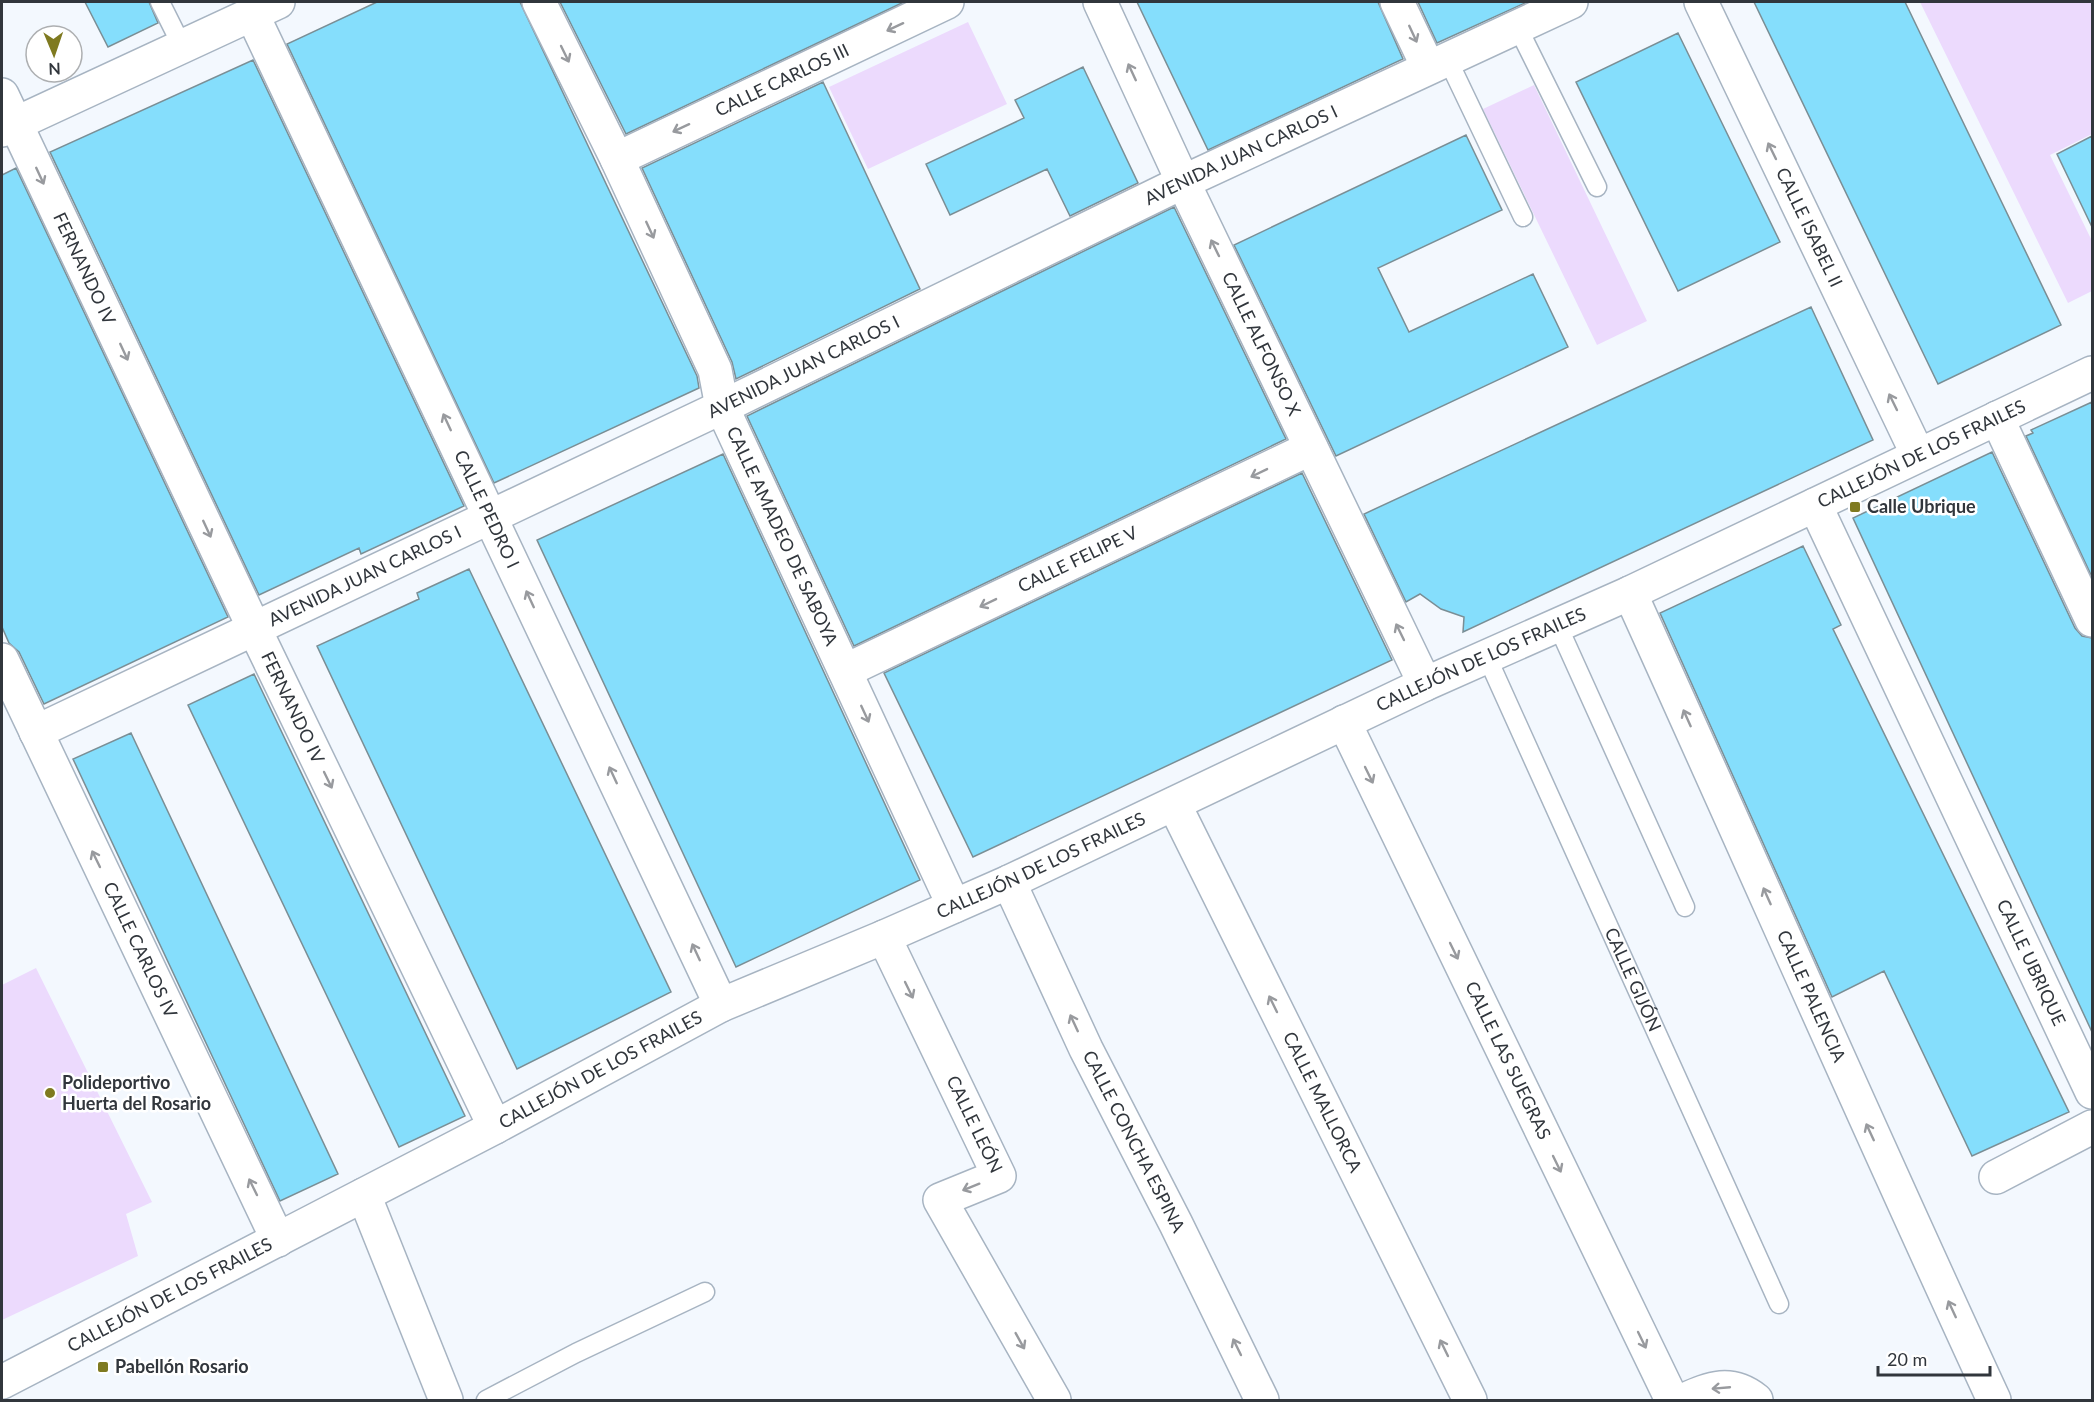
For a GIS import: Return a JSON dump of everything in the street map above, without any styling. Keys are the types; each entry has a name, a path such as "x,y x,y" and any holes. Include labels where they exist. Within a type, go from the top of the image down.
{"street":[{"name":"CALLE AMADEO DE SABOYA","path":"539,2 617,159 715,370 722,407 954,906"},
{"name":"CALLE CARLOS III","path":"617,159 947,2"},
{"name":"CALLE ALFONSO X","path":"1100,2 1182,182 1425,684"},
{"path":"1397,2 1438,63"},
{"name":"AVENIDA JUAN CARLOS I","path":"36,732 722,407 1182,182 1571,2"},
{"name":"CALLE ISABEL II","path":"1701,2 1918,455"},
{"path":"6,116 182,46 265,8"},
{"name":"CALLE PEDRO I","path":"265,8 491,516 721,1005"},
{"name":"FERNANDO IV","path":"6,116 495,1127"},
{"name":"CALLEJÓN DE LOS FRAILES","path":"2,1382 495,1127 721,1005 1009,882 1425,684 1630,593 2092,373"},
{"path":"1997,418 2092,620"},
{"name":"CALLE FELIPE V","path":"845,671 1311,448"},
{"name":"CALLE UBRIQUE","path":"1815,505 2092,1092"},
{"name":"CALLE PALENCIA","path":"1630,593 1746,849 1860,1111 1994,1401"},
{"name":"CALLE CARLOS IV","path":"2,660 278,1240"},
{"name":"CALLE LAS SUEGRAS","path":"1344,722 1672,1401"},
{"name":"CALLE MALLORCA","path":"1174,804 1470,1401"},
{"name":"CALLE CONCHA ESPINA","path":"1009,882 1086,1049 1176,1224 1262,1401"},
{"name":"CALLE LEÓN","path":"884,937 999,1176 940,1200 1054,1401"},
{"path":"1996,1177 2092,1127"},
{"path":"364,1195 447,1401"},
{"path":"1684,1401 1716,1387 1731,1387 1744,1392 1756,1401"}],"lane":[{"path":"160,2 182,46"},
{"path":"1517,26 1597,187"},
{"path":"1438,63 1523,218"},
{"path":"1558,626 1685,907"},
{"name":"CALLE GIJÓN","path":"1487,657 1779,1304"},
{"path":"486,1401 576,1353 705,1292"}],"shaded area":[{"path":"1920,2 2092,2 2092,134 2050,155 2092,241 2092,291 2068,303"},
{"path":"968,22 1007,104 868,169 829,87"},
{"path":"1534,85 1647,321 1597,345 1483,109"},
{"name":"Polideportivo Huerta del Rosario","path":"36,968 152,1202 126,1214 138,1256 2,1320 2,985"}],"building":[{"path":"85,2 149,2 158,23 108,47"},
{"path":"377,2 520,2 697,376 699,388 494,483 287,44"},
{"path":"560,2 904,2 626,134"},
{"path":"1137,2 1378,2 1403,59 1208,150"},
{"path":"1418,2 1527,2 1437,43"},
{"path":"1754,2 1905,2 2061,325 1938,384"},
{"path":"1678,33 1780,242 1678,291 1576,82"},
{"path":"253,60 464,506 361,554 359,548 259,595 50,152"},
{"path":"1083,67 1138,183 1070,216 1047,169 950,215 926,164 1024,118 1015,100"},
{"path":"823,82 920,289 736,379 732,362 642,168"},
{"path":"1466,135 1502,210 1378,268 1409,332 1533,274 1568,347 1336,456 1234,245"},
{"path":"2092,136 2092,227 2057,154"},
{"path":"16,168 228,617 44,704 19,652 9,643 2,627 2,175"},
{"path":"1174,207 1286,439 854,646 747,416"},
{"path":"1811,307 1873,440 1463,632 1464,617 1441,609 1420,594 1406,602 1364,514"},
{"path":"2092,402 2092,577 2026,436 2033,433 2031,430"},
{"path":"1992,452 2075,628 2082,636 2092,638 2092,1032 1853,518"},
{"path":"723,454 920,880 736,967 537,540"},
{"path":"1302,473 1392,660 973,857 884,673"},
{"path":"1803,546 1841,625 1833,629 2069,1112 1972,1156 1884,971 1832,997 1660,613"},
{"path":"469,569 671,992 517,1069 317,646 419,599 417,593"},
{"path":"254,674 465,1116 399,1147 188,705"},
{"path":"131,733 338,1174 280,1201 73,759"}],"place":[{"name":"Calle Ubrique","path":"1855,507"},
{"name":"Polideportivo Huerta del Rosario","path":"50,1093"},
{"name":"Pabellón Rosario","path":"103,1367"}]}
